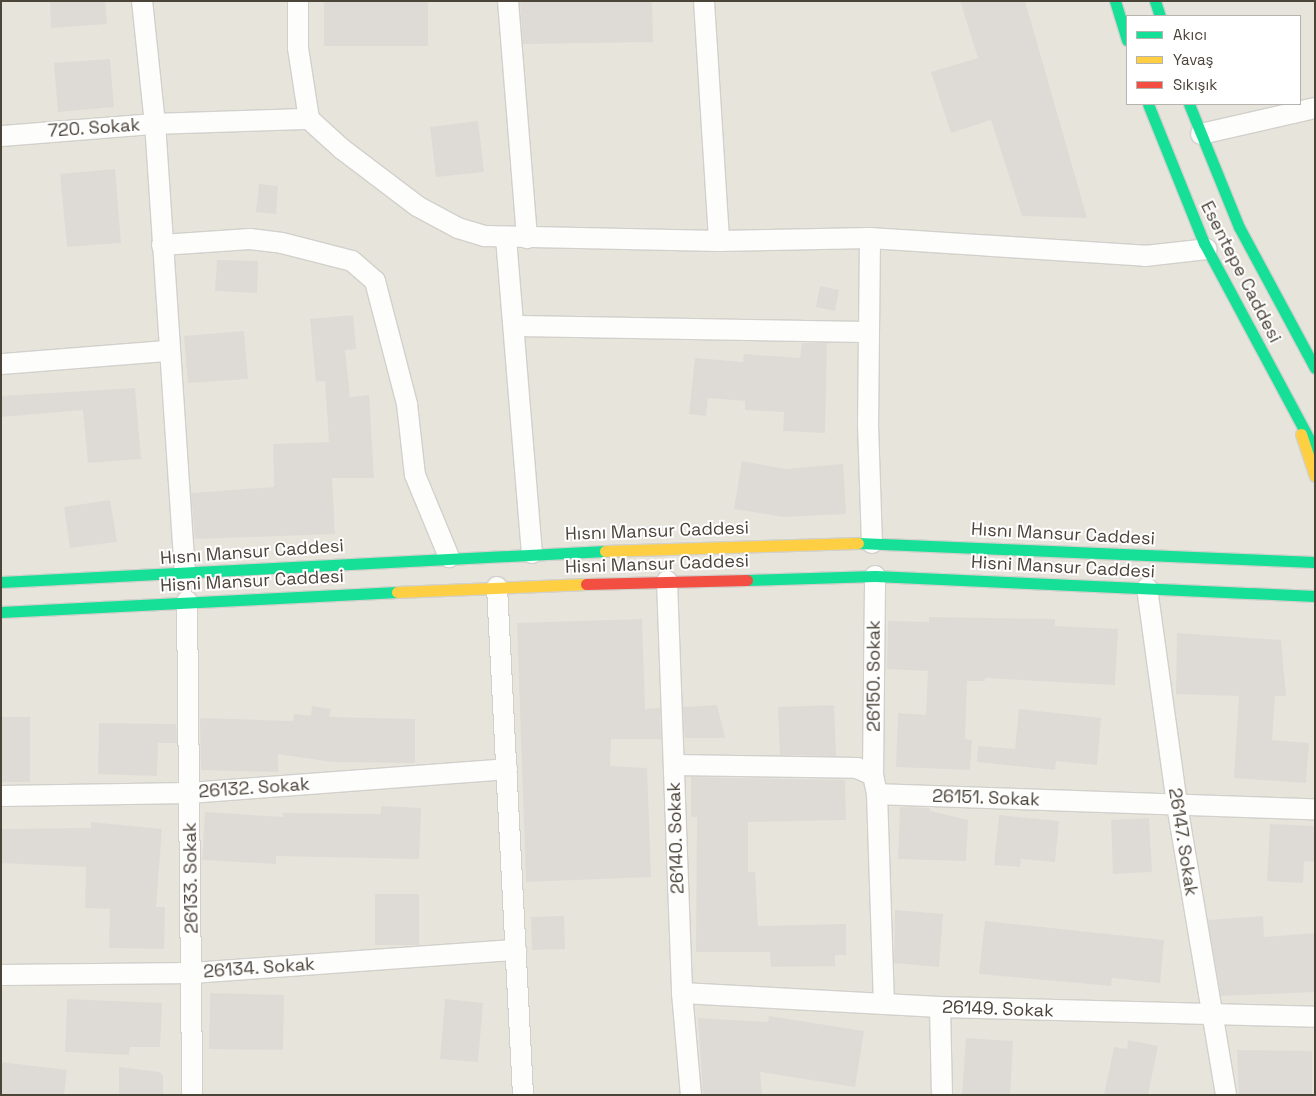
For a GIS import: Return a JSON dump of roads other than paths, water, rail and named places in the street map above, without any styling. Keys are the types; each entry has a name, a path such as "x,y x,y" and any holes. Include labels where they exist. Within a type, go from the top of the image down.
{"main road":[{"path":"1116,1 1126,36"},
{"path":"1156,1 1160,15"},
{"name":"Esentepe Caddesi","path":"1148,105 1207,249 1315,450"},
{"name":"Esentepe Caddesi","path":"1189,105 1239,226 1315,368"},
{"path":"1294,411 1315,476"},
{"name":"Hısnı Mansur Caddesi","path":"1,582 185,574 532,553 872,543 1315,562"},
{"path":"1302,562 1315,553"},
{"name":"Hisni Mansur Caddesi","path":"1,612 188,601 497,587 875,576 1315,596"}],"street":[{"name":"720. Sokak","path":"1,136 155,124 142,1"},
{"path":"298,1 298,48 309,119 342,149 434,216 458,228 506,238 719,241 870,238 1145,256 1207,249"},
{"path":"508,1 527,238"},
{"path":"704,1 719,241"},
{"path":"1200,134 1315,108"},
{"path":"185,574 168,351 155,124 309,119"},
{"path":"506,238 532,553"},
{"path":"870,238 869,332 872,543"},
{"path":"162,246 250,239 282,243 352,261 375,281 407,404 415,475 449,557"},
{"path":"514,326 869,332"},
{"path":"1,364 168,351"},
{"name":"26150. Sokak","path":"875,576 875,785 884,1004"},
{"name":"26140. Sokak","path":"667,581 682,992 691,1095"},
{"path":"497,587 523,1095"},
{"name":"26147. Sokak","path":"1147,588 1177,805 1226,1095"},
{"name":"26133. Sokak","path":"188,601 192,1095"},
{"name":"26151. Sokak","path":"674,765 857,768 875,785 1177,805 1315,809"},
{"name":"26132. Sokak","path":"1,796 189,793 507,769"},
{"name":"26134. Sokak","path":"1,976 192,973 516,950"},
{"name":"26149. Sokak","path":"682,992 940,1007 1213,1016 1315,1017"},
{"path":"940,1007 942,1095"}]}
